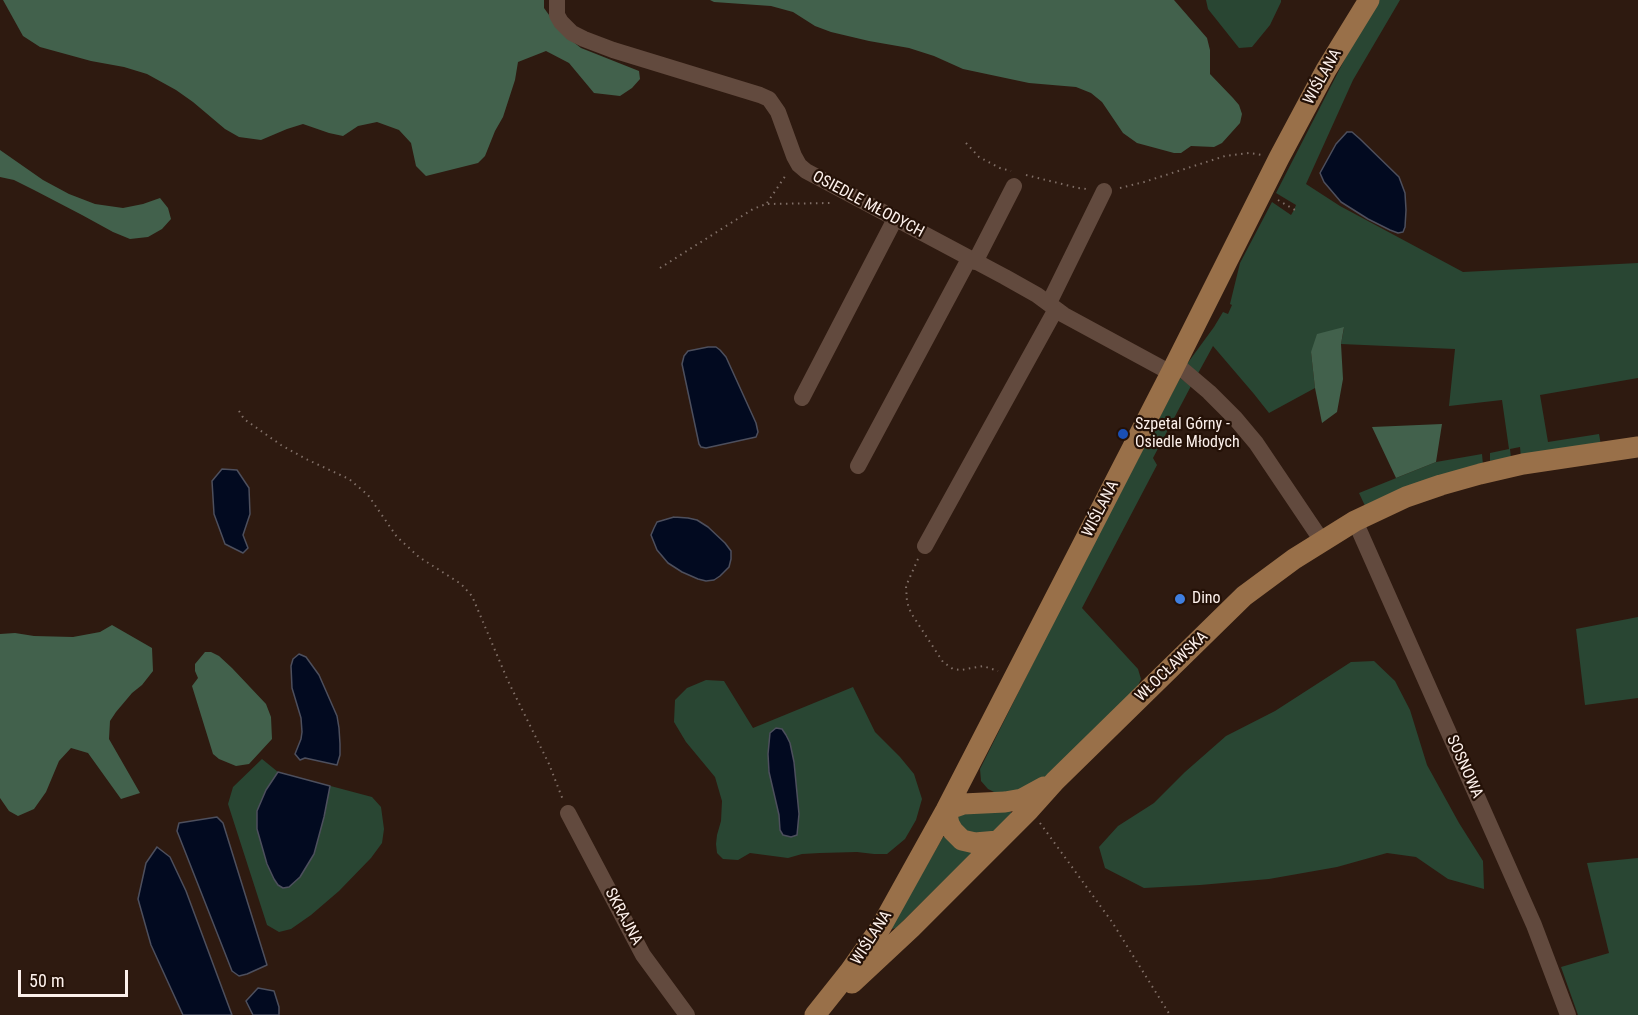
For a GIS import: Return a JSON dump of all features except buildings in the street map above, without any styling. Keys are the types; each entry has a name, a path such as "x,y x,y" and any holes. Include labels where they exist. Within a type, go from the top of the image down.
{"main road":[{"name":"WIŚLANA","path":"817,1012 850,971 880,927 946,810 1174,369 1279,158 1326,70 1369,0"},
{"name":"WŁOCŁAWSKA","path":"817,1012 855,981 911,928 1055,781 1244,596 1268,577 1355,521 1406,497 1480,474 1523,464 1638,447"},
{"path":"966,772 977,791 989,802"},
{"path":"998,841 975,843 962,840 949,824 946,810 963,804 1022,799 1055,781"}],"street":[{"name":"OSIEDLE MŁODYCH","path":"557,8 561,22 572,33 584,39 769,99 778,112 799,165 806,171 972,260 1052,306 1174,369 1209,392 1249,435 1322,541"},
{"path":"858,466 1014,186"},
{"path":"925,546 1052,306 1104,191"},
{"path":"802,398 895,219"},
{"name":"SOSNOWA","path":"1355,521 1534,925 1568,1015"},
{"name":"SKRAJNA","path":"568,813 643,955 687,1015"}],"path":[{"path":"966,143 979,157 1000,168 1078,188 1104,191 1144,182 1224,156 1249,153 1279,158"},
{"path":"766,204 794,165 799,165"},
{"path":"660,268 753,209 766,204 829,202 839,204"},
{"path":"239,411 244,418 281,445 349,479 368,495 397,537 419,557 461,584 472,596 508,681 549,764 568,813"},
{"path":"925,546 906,586 907,602 911,613 947,666 961,670 983,666 1000,672 1011,682"},
{"path":"1029,810 1047,831 1112,922 1170,1015"}],"green space":[{"path":"3,0 544,0 544,8 562,33 581,48 639,71 640,79 620,96 594,93 569,63 546,51 518,62 515,80 503,117 485,156 478,163 426,176 416,166 411,143 399,130 377,122 358,126 343,136 303,124 261,140 239,137 225,129 176,90 147,74 40,47 23,36"},
{"path":"710,0 1174,0 1207,38 1210,50 1210,74 1239,105 1242,114 1240,123 1222,143 1214,147 1191,146 1181,153 1174,153 1137,143 1123,133 1102,102 1091,93 1076,87 1029,83 963,69 909,48 831,32 815,26 793,12 771,6"},
{"path":"1206,0 1281,0 1281,2 1270,25 1252,47 1239,48 1208,9"},
{"path":"1379,0 1400,0 1353,80 1306,184 1340,206 1463,272 1638,263 1638,378 1540,395 1548,442 1599,434 1601,445 1521,458 1520,447 1510,449 1511,458 1490,461 1490,453 1509,449 1502,400 1449,406 1455,349 1341,344 1344,328 1311,352 1315,388 1269,413 1213,346 1196,377 1184,368 1223,312 1228,314 1232,305 1230,304 1240,263 1272,202 1291,215 1294,210 1296,205 1276,193 1351,47"},
{"path":"0,150 43,180 69,194 95,204 123,208 160,198 168,208 171,219 162,229 148,237 130,239 14,180 0,177"},
{"path":"1344,327 1341,344 1343,379 1337,412 1322,423 1311,352 1317,334"},
{"path":"1180,378 1191,386 1153,458 1157,465 1082,608 1138,669 1141,679 1136,690 1052,773 1028,790 996,793 988,789 981,781 980,769"},
{"path":"1442,424 1436,462 1396,478 1372,427"},
{"path":"1482,454 1483,465 1366,508 1359,493 1436,462"},
{"path":"1638,617 1638,698 1585,705 1576,629"},
{"path":"112,625 152,648 153,671 110,721 109,739 140,793 121,799 88,753 71,748 59,761 46,792 34,809 18,816 9,811 0,798 0,634 73,637 100,632"},
{"path":"205,652 219,656 266,704 271,717 272,739 249,764 236,766 213,754 192,686 198,678 195,664"},
{"path":"1374,661 1395,681 1410,710 1427,765 1483,861 1484,889 1448,879 1416,857 1387,853 1337,867 1269,879 1144,888 1105,868 1099,847 1118,826 1154,803 1226,736 1275,711 1351,662"},
{"path":"706,680 724,681 753,728 853,687 875,732 914,774 922,799 916,820 905,839 887,854 820,853 788,858 750,853 738,860 723,859 717,853 716,844 722,801 715,777 686,742 674,722 675,700 687,688"},
{"path":"262,759 278,772 372,797 381,807 384,829 382,843 371,858 339,891 291,929 279,932 267,925 228,804 233,787"},
{"path":"1009,810 1011,815 993,832 966,835 956,818 963,813"},
{"path":"946,836 972,853 896,928 892,929 891,927 943,837"},
{"path":"1638,858 1638,1015 1578,1015 1561,967 1609,953 1587,863"}],"water":[{"path":"1347,132 1352,132 1399,177 1405,193 1406,210 1403,232 1390,230 1341,202 1324,182 1320,173 1336,144"},
{"path":"716,347 726,357 756,423 758,432 756,437 706,448 699,444 682,364 688,351"},
{"path":"222,469 237,470 249,488 250,514 243,535 248,548 243,553 225,544 214,514 212,481"},
{"path":"674,517 697,520 725,543 731,551 731,559 729,567 720,576 714,580 698,579 668,563 657,550 651,535 657,522"},
{"path":"299,654 306,657 319,675 337,716 340,755 337,765 305,758 300,760 295,754 302,732 301,718 292,688 291,666 293,659"},
{"path":"776,728 782,729 786,735 794,762 799,814 797,835 791,837 783,835 780,830 779,815 769,772 770,733"},
{"path":"278,772 330,786 314,854 300,877 289,887 283,888 274,879 267,864 257,829 257,811 266,790"},
{"path":"217,817 223,823 267,965 239,976 232,971 177,831 179,823"},
{"path":"157,847 170,857 186,891 232,1015 183,1015 151,945 138,899 146,863"},
{"path":"258,988 274,991 279,1015 253,1015 246,1001"}],"place":[{"name":"Szpetal Górny - Osiedle Młodych","path":"1123,434"},
{"name":"Dino","path":"1180,599"}]}
